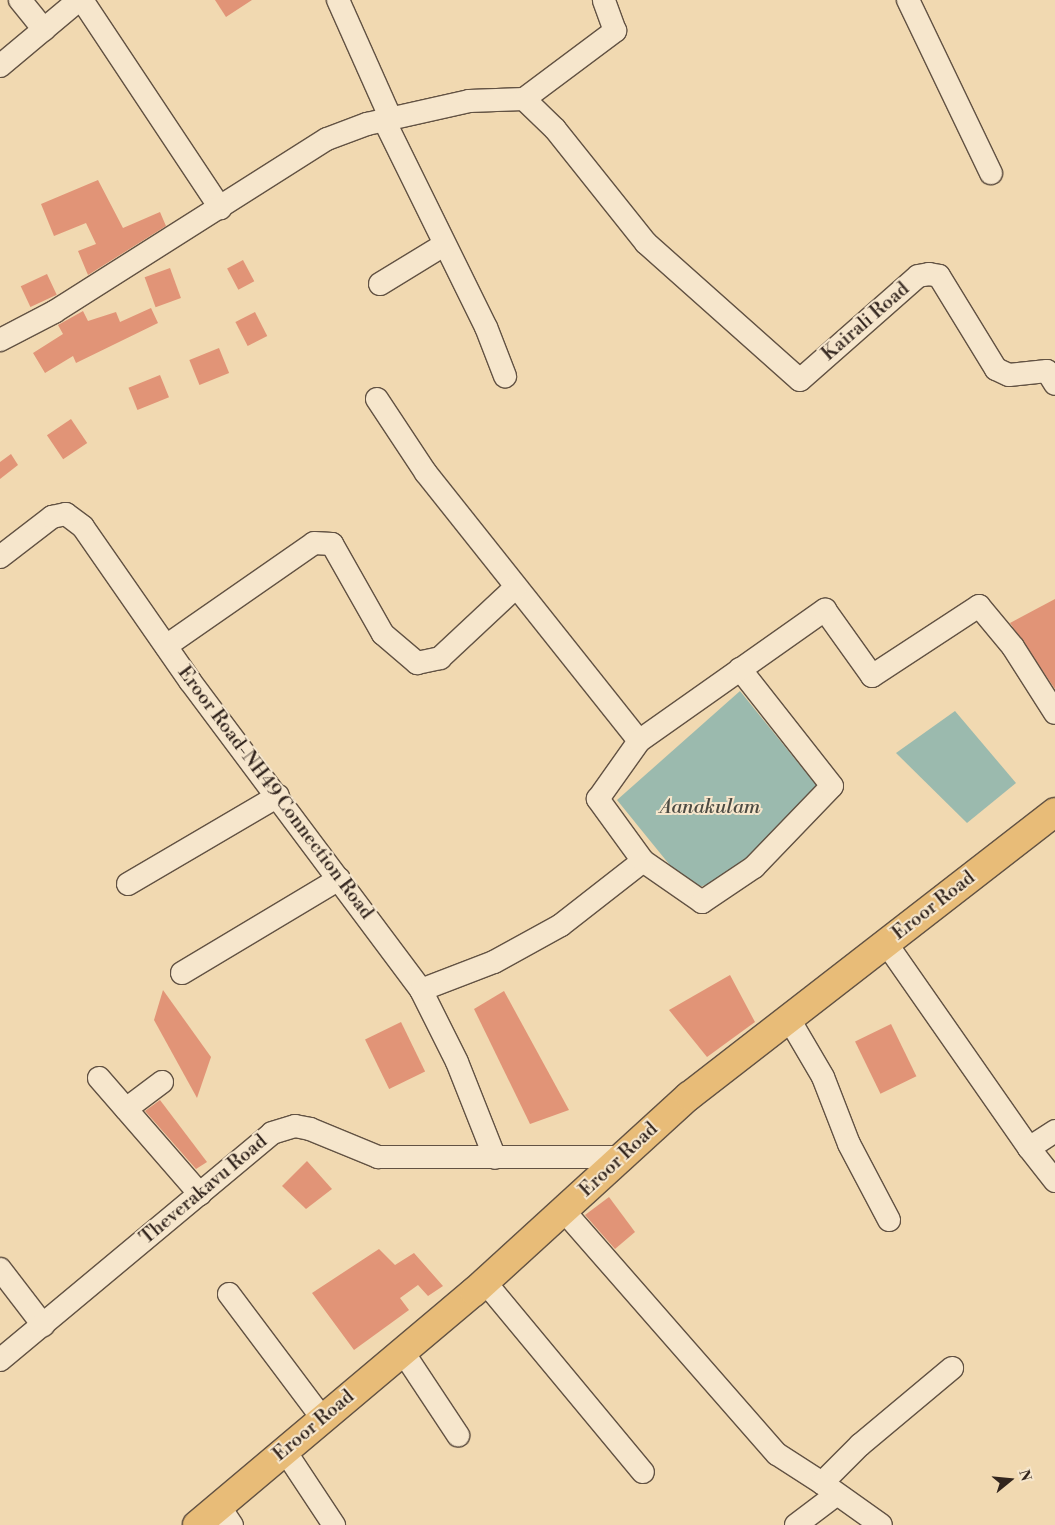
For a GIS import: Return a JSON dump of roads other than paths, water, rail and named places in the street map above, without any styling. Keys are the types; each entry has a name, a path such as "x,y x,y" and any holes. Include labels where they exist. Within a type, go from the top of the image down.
{"main road":[{"name":"Eroor Road","path":"197,1525 226,1516 285,1451 485,1282 689,1096 1055,812"}],"street":[{"path":"20,0 44,30"},
{"path":"0,66 81,0 220,208"},
{"path":"338,0 388,119 505,376"},
{"path":"0,340 220,208 254,182 327,139 388,119 469,101 524,99 615,31 604,0"},
{"path":"908,0 991,173"},
{"name":"Kairali Road","path":"524,99 555,129 646,243 800,380 918,276 929,274 939,276 996,369 1009,376 1047,371 1055,384"},
{"path":"380,284 444,245"},
{"path":"377,399 426,473 639,741"},
{"name":"Eroor Road-NH49 Connection Road","path":"0,557 38,525 66,514 83,527 166,646 421,990 457,1062 495,1158"},
{"path":"166,646 314,543 332,544 383,634 417,663 440,658 516,587"},
{"path":"740,669 832,786 754,867 702,902 643,861 598,799 639,741 740,669 825,610 872,676 979,606 1013,647 1055,713"},
{"path":"128,884 278,796"},
{"path":"421,990 494,962 561,925 643,861"},
{"path":"182,973 339,879"},
{"path":"886,943 1028,1148 1055,1181"},
{"path":"789,1019 823,1077 849,1144 889,1220"},
{"path":"99,1078 200,1194"},
{"path":"126,1108 162,1082"},
{"name":"Theverakavu Road","path":"0,1360 200,1194 258,1141 295,1126 378,1157 622,1157"},
{"path":"1028,1148 1055,1131"},
{"path":"564,1211 777,1454 881,1525"},
{"path":"0,1269 43,1325"},
{"path":"485,1282 643,1472"},
{"path":"229,1294 323,1419"},
{"path":"402,1352 458,1434"},
{"path":"796,1525 829,1489 860,1444 952,1368"},
{"path":"285,1451 334,1525"}],"water":[{"name":"Aanakulam","path":"740,691 821,791 739,874 690,890 617,800"},
{"path":"955,711 1016,783 967,823 896,753"}]}
